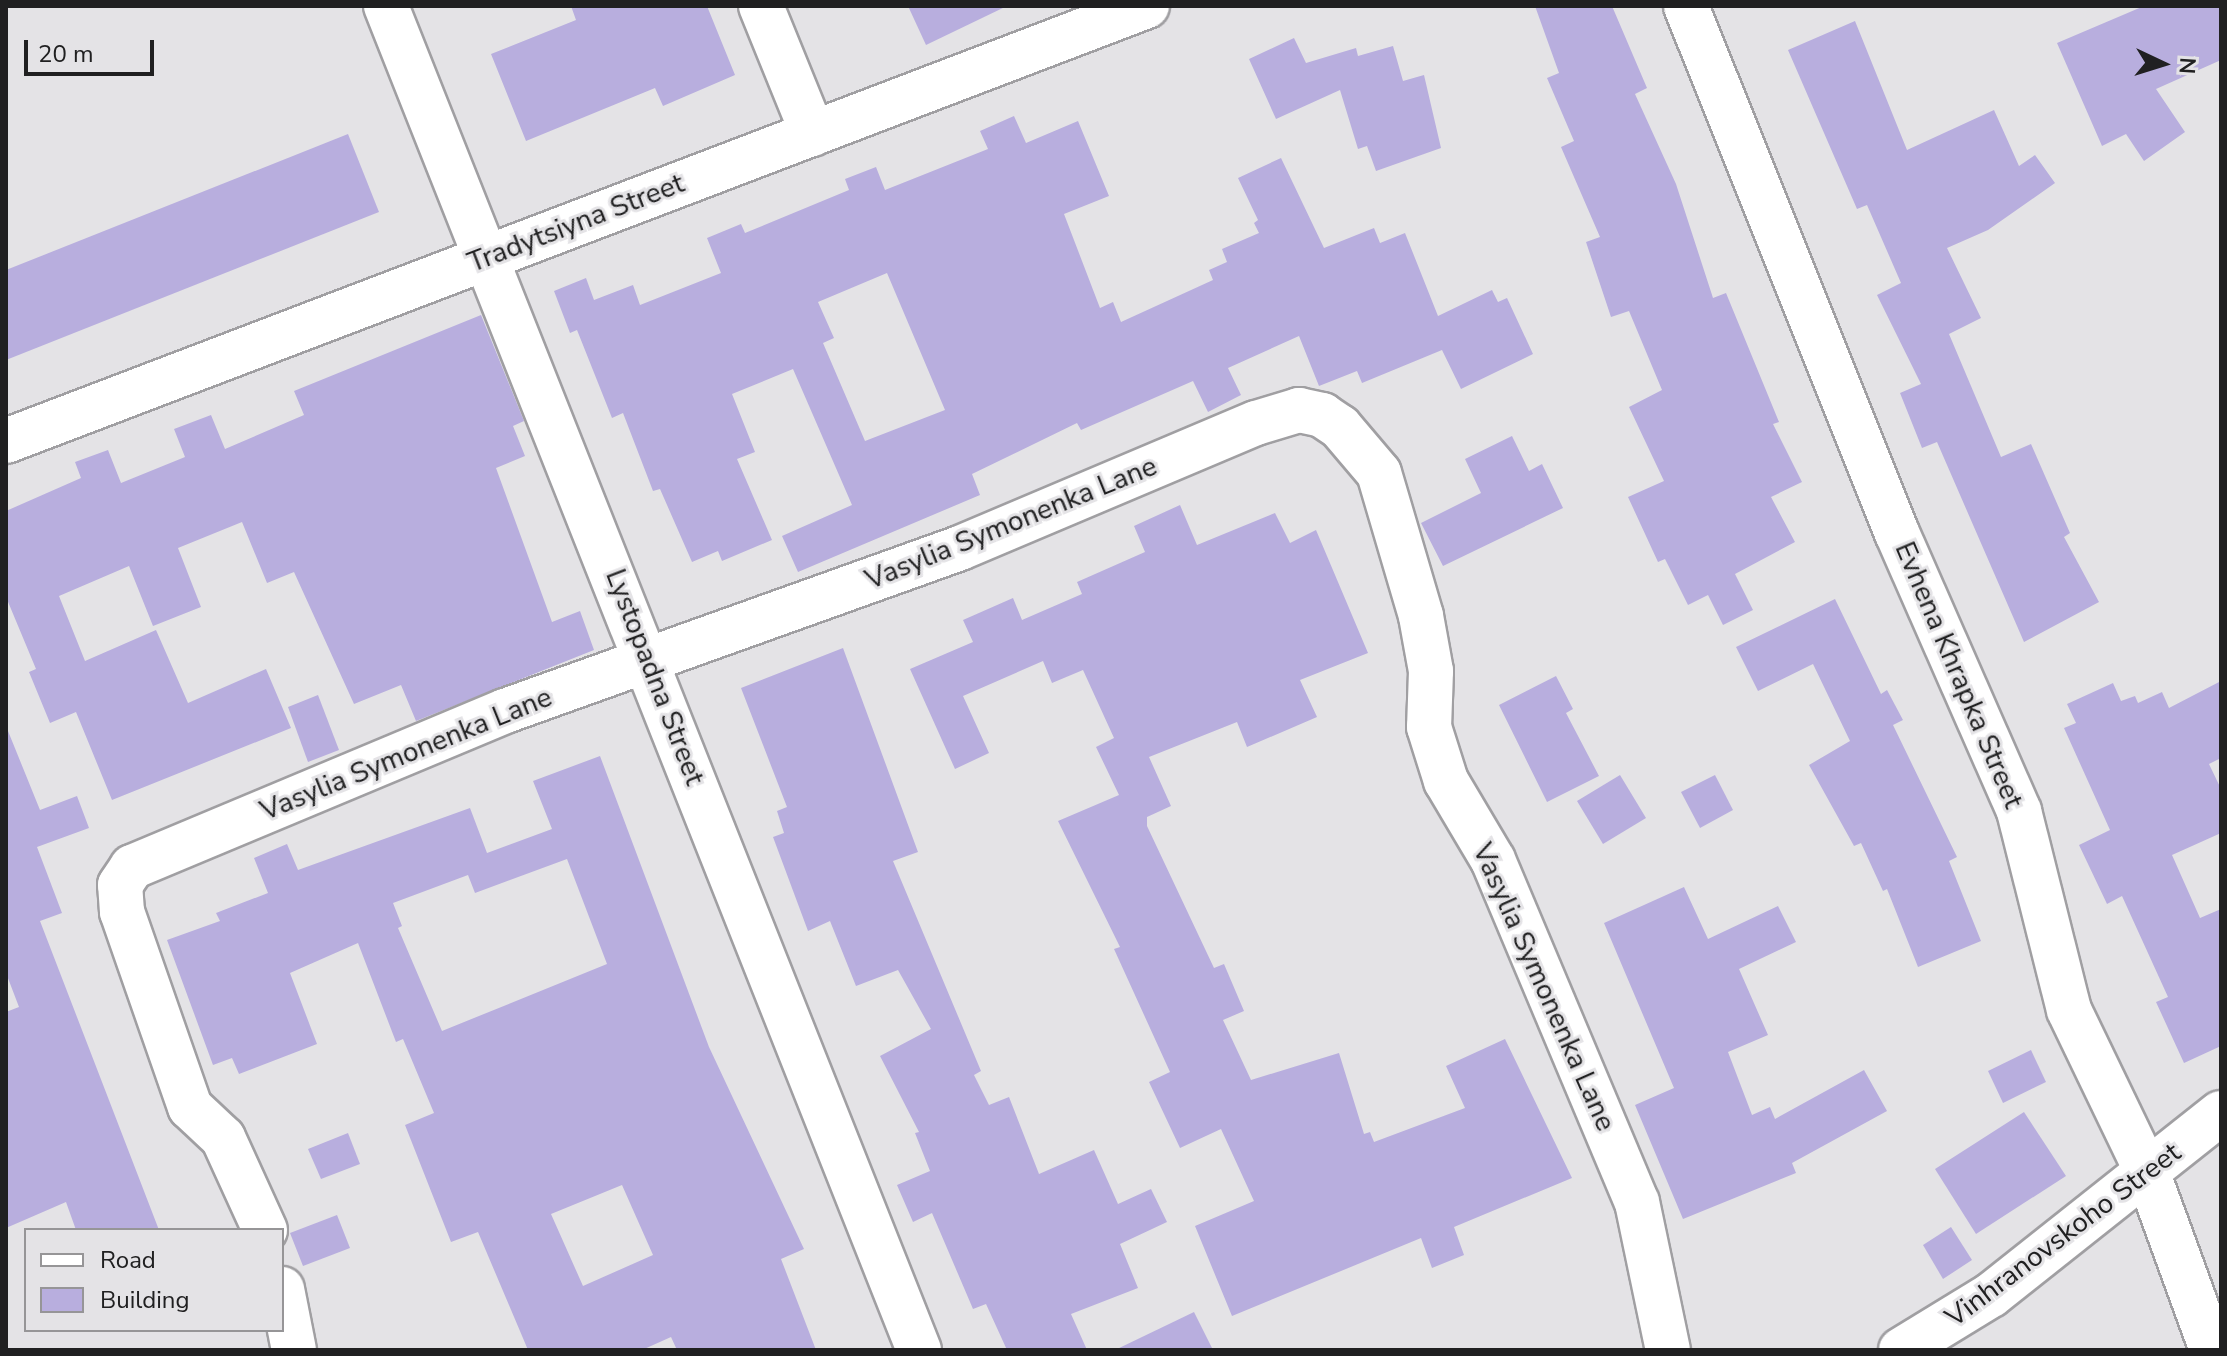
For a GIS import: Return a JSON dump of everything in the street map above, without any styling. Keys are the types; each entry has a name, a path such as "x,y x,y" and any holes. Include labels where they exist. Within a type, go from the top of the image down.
{"street":[{"name":"Lystopadna Street","path":"386,6 489,255 919,1350"},
{"path":"761,6 813,134"},
{"name":"Tradytsiyna Street","path":"6,441 1146,6"},
{"name":"Evhena Khrapka Street","path":"1686,6 1897,533 2019,811 2069,1010 2148,1174 2212,1350"},
{"name":"Vasylia Symonenka Lane","path":"264,1228 223,1138 190,1107 122,912 120,885 132,867 505,711 647,657 960,548 1256,423 1299,410 1322,415 1340,427 1379,473 1421,616 1431,671 1429,727 1446,781 1493,860 1637,1202 1668,1350"},
{"name":"Vinhranovskoho Street","path":"1901,1350 1991,1295 2148,1174 2221,1113"},
{"path":"284,1299 294,1350"}],"building":[{"path":"571,6 707,6 735,75 663,106 655,88 526,141 491,54 576,20"},
{"path":"908,6 1007,6 926,45"},
{"path":"1535,6 1612,6 1647,88 1635,94 1676,184 1713,298 1726,293 1779,422 1773,424 1802,482 1771,497 1795,542 1735,574 1753,610 1723,625 1708,595 1688,605 1665,559 1658,562 1628,497 1664,481 1629,407 1662,390 1629,311 1611,317 1586,242 1600,237 1561,147 1574,141 1547,78 1559,73"},
{"path":"2144,6 2221,6 2221,60 2156,89 2185,132 2144,161 2126,134 2102,146 2057,43"},
{"path":"1855,21 1907,150 1994,110 2019,166 2035,155 2055,183 1988,230 1947,248 1981,318 1949,334 2001,457 2031,444 2070,533 2064,537 2099,602 2024,642 1937,442 1922,448 1900,393 1921,384 1877,295 1901,283 1867,205 1857,209 1788,50"},
{"path":"1294,38 1306,63 1356,48 1358,56 1393,46 1403,81 1424,75 1441,148 1376,171 1367,146 1358,149 1340,90 1276,119 1249,59"},
{"path":"1014,116 1026,143 1078,121 1109,196 1064,214 1100,308 1113,302 1121,322 1213,280 1209,270 1227,262 1222,249 1259,233 1254,223 1258,220 1238,178 1281,158 1324,248 1374,228 1380,243 1405,233 1438,316 1492,290 1498,302 1507,298 1533,354 1461,389 1442,350 1362,383 1357,371 1319,386 1299,336 1228,368 1241,395 1208,412 1193,381 1081,430 1077,423 972,474 980,495 798,572 782,536 852,505 793,369 732,394 755,452 737,459 772,540 722,561 718,551 692,562 660,489 653,491 623,413 612,418 577,330 570,333 554,291 586,278 594,300 633,285 640,305 721,273 707,238 741,224 745,233 849,190 845,179 876,167 885,190 988,149 980,131","holes":["887,273 945,410 865,441 823,343 834,338 818,302"]},
{"path":"348,134 379,212 6,360 6,270"},
{"path":"481,315 524,421 513,426 525,456 496,468 552,622 580,611 594,650 416,721 401,685 354,704 294,572 267,583 242,522 178,548 201,607 153,626 129,566 59,596 85,661 156,630 188,703 266,669 291,728 112,800 76,712 50,723 29,672 36,669 6,597 6,511 81,478 75,462 108,450 121,483 185,457 174,429 211,415 225,449 304,415 294,391"},
{"path":"1512,436 1529,471 1542,464 1563,508 1443,566 1421,523 1481,493 1465,459"},
{"path":"1180,505 1197,545 1275,513 1290,543 1316,530 1368,653 1300,680 1317,717 1247,747 1237,722 1149,757 1171,806 1147,817 1147,826 1214,968 1224,964 1244,1011 1223,1020 1251,1080 1339,1053 1364,1134 1370,1132 1374,1142 1465,1108 1446,1066 1505,1039 1572,1178 1454,1227 1464,1255 1432,1268 1421,1238 1232,1316 1195,1226 1254,1201 1221,1129 1180,1148 1149,1082 1170,1072 1114,949 1120,947 1058,821 1119,795 1096,747 1114,738 1083,670 1052,683 1043,661 963,696 989,753 955,769 910,669 973,642 963,620 1013,598 1022,620 1082,594 1077,582 1145,552 1134,526"},
{"path":"1835,599 1881,694 1887,690 1903,720 1893,725 1957,857 1949,861 1981,941 1918,967 1887,889 1883,891 1861,843 1854,846 1809,765 1850,741 1813,664 1758,691 1736,647"},
{"path":"843,648 918,852 893,861 981,1071 974,1075 989,1105 1009,1097 1039,1174 1094,1150 1118,1204 1151,1189 1167,1222 1120,1244 1138,1288 1071,1314 1087,1350 1007,1350 986,1304 973,1309 932,1213 913,1222 897,1185 930,1171 915,1133 919,1132 880,1056 931,1029 898,970 856,986 830,921 808,931 773,837 784,833 777,811 787,807 741,688"},
{"path":"1556,676 1573,709 1566,713 1599,776 1547,802 1499,705"},
{"path":"2221,681 2221,758 2209,764 2221,789 2221,833 2172,855 2200,918 2221,909 2221,1046 2184,1063 2156,1002 2168,997 2122,896 2107,904 2079,845 2110,830 2064,728 2076,723 2067,704 2113,683 2121,701 2135,696 2138,703 2162,692 2169,708"},
{"path":"318,695 339,750 308,762 288,707"},
{"path":"8,731 40,810 77,796 89,828 37,847 62,913 40,921 158,1228 75,1228 66,1202 6,1228 6,1012 19,1007 6,973"},
{"path":"600,756 709,1047 804,1249 781,1259 816,1350 677,1350 671,1337 642,1350 528,1350 478,1232 451,1242 405,1125 434,1113 403,1039 396,1042 358,943 290,973 317,1044 239,1074 232,1058 213,1065 167,940 220,921 216,913 268,893 254,858 287,844 298,870 470,808 487,853 552,829 533,781","holes":["567,859 607,964 442,1031 398,928 402,926 393,903 468,875 475,893","622,1185 653,1255 583,1286 551,1214"]},
{"path":"1620,775 1646,818 1603,844 1577,801"},
{"path":"1715,775 1733,810 1700,828 1681,792"},
{"path":"1684,887 1708,939 1778,906 1796,942 1739,969 1768,1035 1728,1052 1752,1115 1770,1107 1775,1119 1864,1070 1887,1111 1792,1163 1796,1173 1683,1219 1635,1105 1674,1088 1604,923"},
{"path":"2031,1050 2046,1082 2003,1103 1988,1071"},
{"path":"2024,1112 2066,1176 1976,1234 1935,1169"},
{"path":"348,1133 360,1164 321,1179 308,1149"},
{"path":"337,1215 350,1248 303,1266 290,1233"},
{"path":"1951,1227 1972,1260 1943,1279 1923,1245"},
{"path":"1194,1312 1213,1350 1115,1350"}]}
